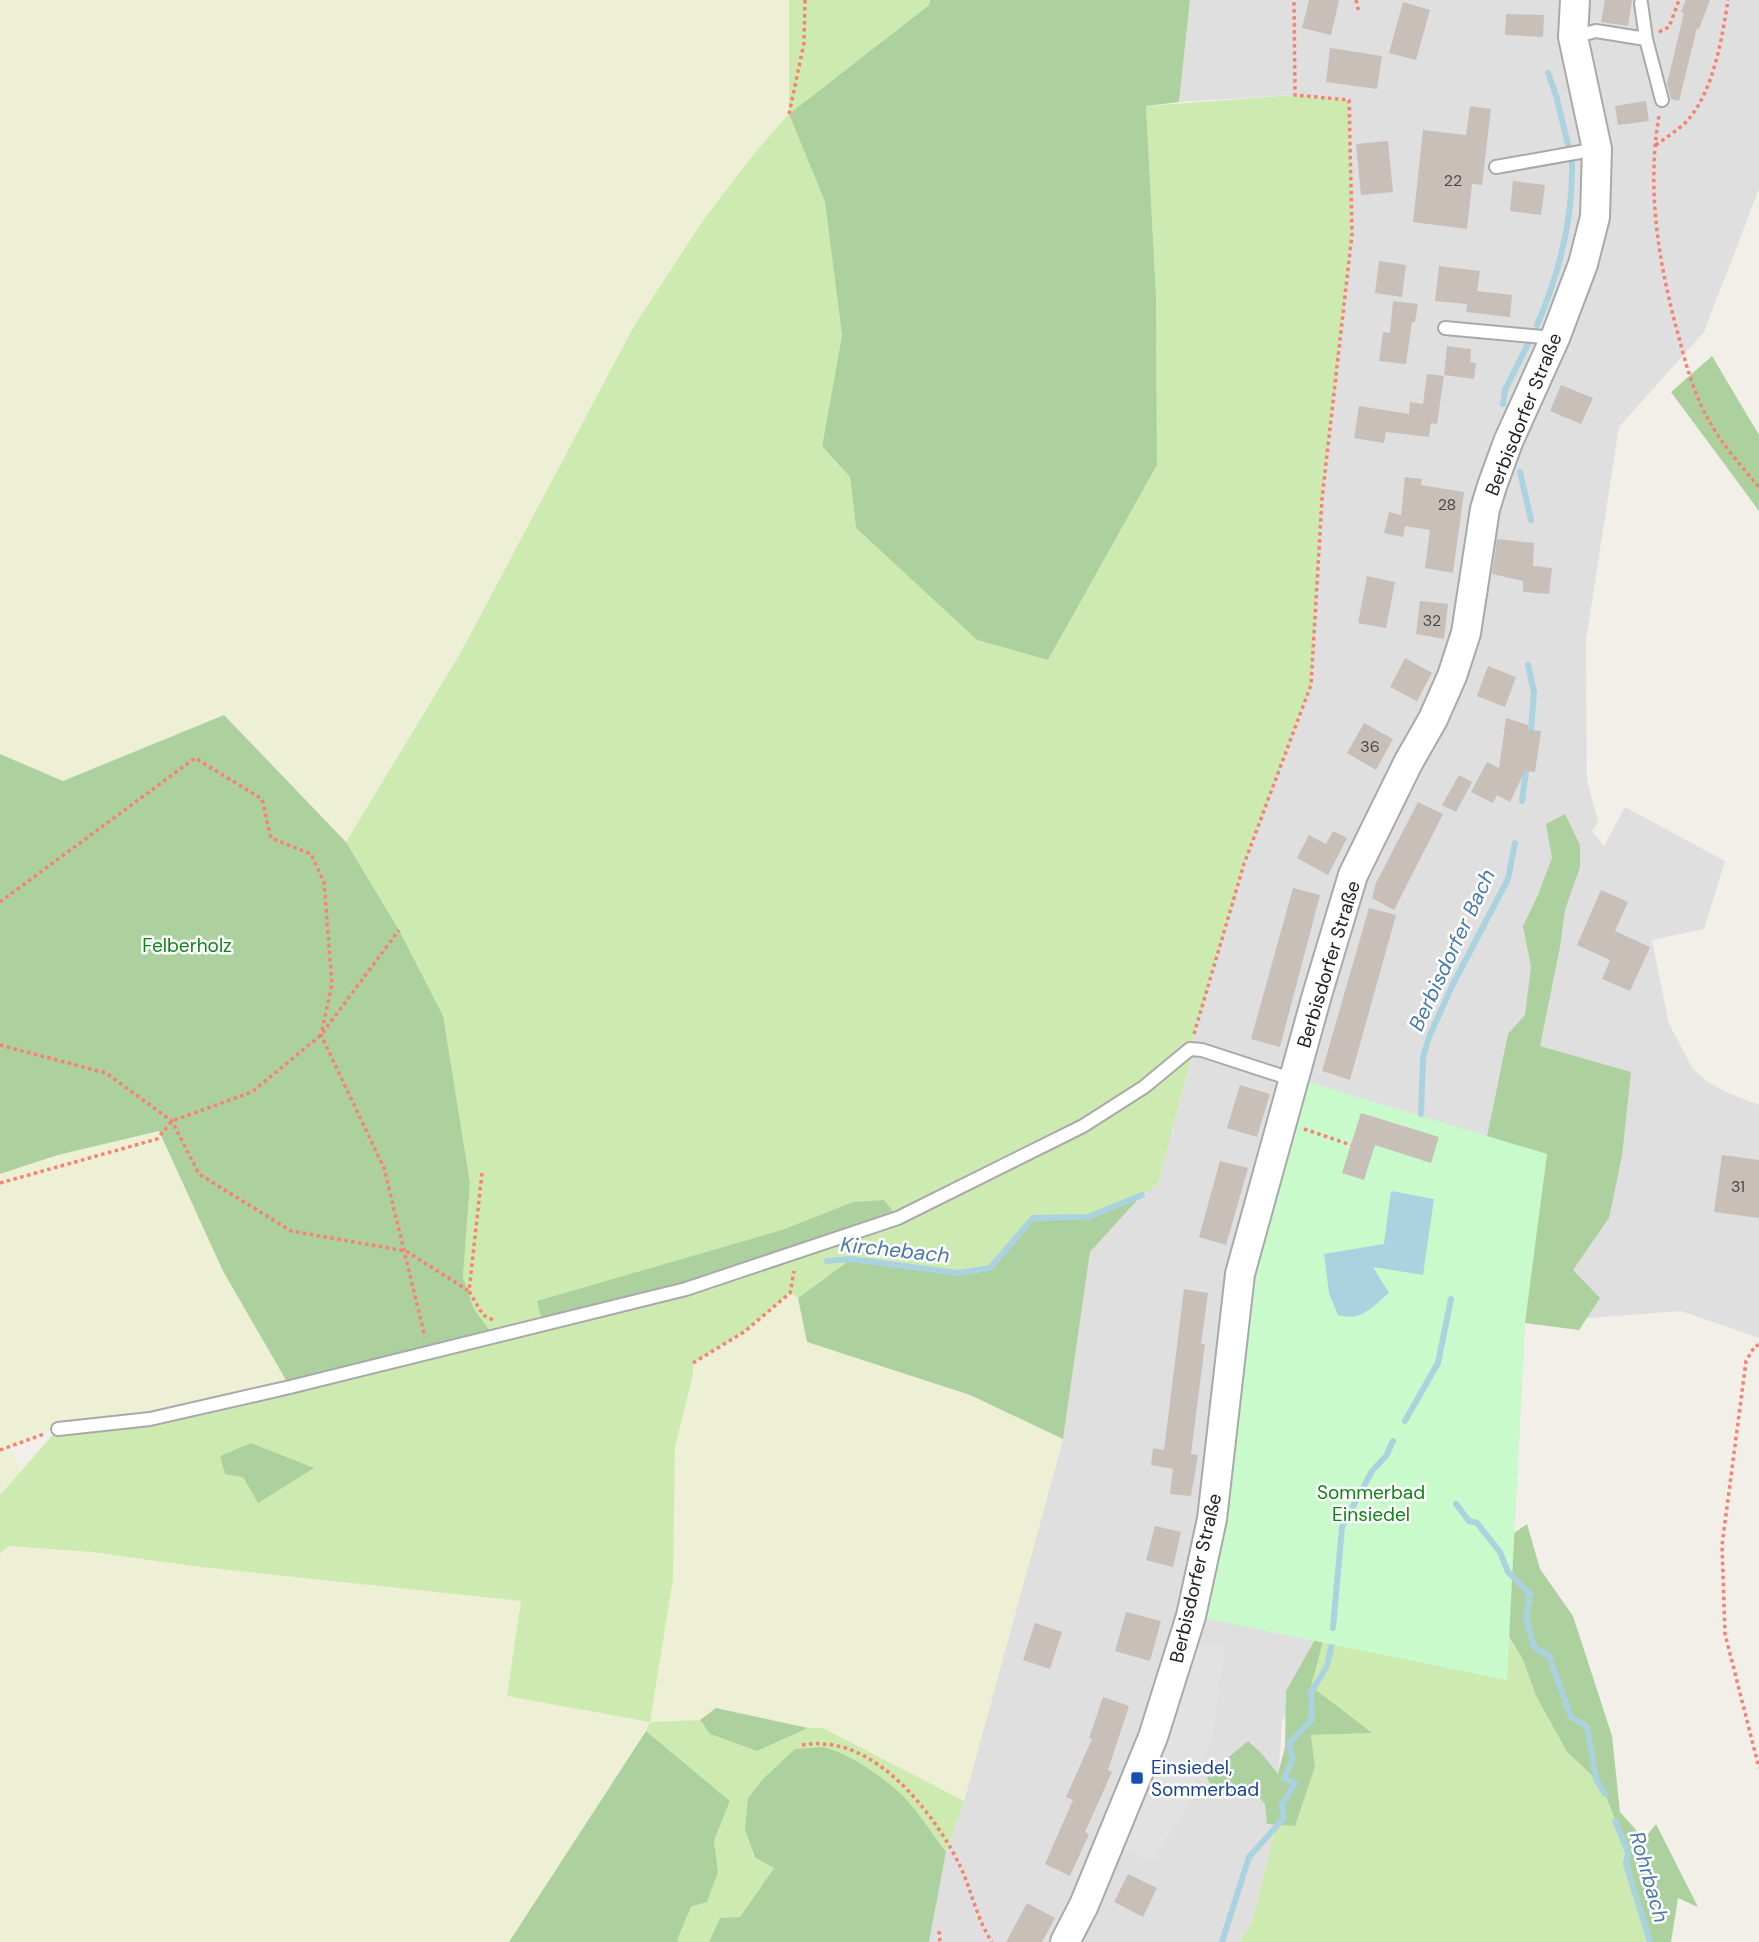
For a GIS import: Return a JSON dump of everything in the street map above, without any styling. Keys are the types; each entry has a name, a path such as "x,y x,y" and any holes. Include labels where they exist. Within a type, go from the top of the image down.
{"street":[{"name":"Berbisdorfer Straße","path":"1065,1942 1084,1905 1153,1737 1191,1616 1212,1519 1240,1274 1353,875 1452,676 1466,633 1485,509 1492,486 1508,442 1555,338 1583,264 1595,217 1573,37 1575,0"}],"lane":[{"path":"1641,3 1646,39 1662,100"},
{"path":"1573,37 1596,31 1646,39"},
{"path":"1496,167 1586,151"},
{"path":"1445,328 1555,338"},
{"path":"58,1429 150,1419 686,1289 898,1218 1083,1126 1144,1087 1189,1049 1202,1050 1294,1080"}],"path":[{"path":"789,114 804,43 805,0"},
{"path":"1189,1049 1244,864 1311,685 1322,499 1352,234 1349,100 1295,95 1294,0"},
{"path":"1356,0 1359,13"},
{"path":"1646,39 1669,27 1678,0"},
{"path":"1654,147 1685,122 1703,97 1723,33 1728,0"},
{"path":"1662,100 1652,176 1657,239 1669,303 1684,355 1708,419 1759,487"},
{"path":"0,902 195,758 262,799 271,838 311,853 324,882 332,984 321,1035 384,1168 406,1251 428,1353"},
{"path":"0,1183 157,1139 172,1121 252,1092 321,1035 400,930"},
{"path":"0,1045 106,1073 172,1121 199,1174 290,1231 406,1251 469,1292 483,1315 514,1331"},
{"path":"1282,1122 1351,1145"},
{"path":"469,1292 482,1173"},
{"path":"694,1363 744,1332 790,1293 797,1251"},
{"path":"1759,1345 1755,1346 1746,1361 1722,1545 1725,1634 1759,1768"},
{"path":"0,1450 58,1429"},
{"path":"802,1745 825,1743 863,1756 885,1768 911,1795 948,1844 992,1942"},
{"path":"939,1931 940,1942"}],"shaded area":[{"path":"1190,0 1759,0 1759,189 1704,332 1619,427 1586,640 1587,780 1598,822 1592,831 1604,846 1625,807 1725,861 1704,929 1652,940 1669,1024 1693,1069 1726,1092 1759,1105 1759,1338 1681,1311 1525,1323 1507,1680 1311,1686 1282,1720 1276,1825 1252,1922 1240,1942 929,1942 946,1852 964,1801 1063,1439 1090,1252 1142,1195 1158,1185 1191,1058 1190,1049 1244,864 1311,685 1322,499 1352,234 1349,100 1295,95 1179,102"},
{"path":"1225,1645 1212,1737 1183,1812 1152,1861 1122,1849 1195,1646"}],"green space":[{"path":"0,0 789,0 789,114 757,150 704,219 634,326 461,652 346,842 224,715 62,781 0,754"},
{"path":"789,0 930,0 929,5 789,114"},
{"path":"930,0 1190,0 1179,102 1146,106 1156,295 1157,465 1048,660 977,640 856,528 850,477 822,446 842,336 825,202 789,114 929,5"},
{"path":"1295,95 1349,100 1352,234 1322,499 1311,685 1244,864 1190,1049 1191,1058 1158,1185 1142,1195 1088,1217 1033,1218 990,1268 958,1273 851,1259 798,1298 790,1293 744,1332 693,1363 693,1374 675,1447 673,1579 650,1722 507,1696 521,1601 201,1567 91,1552 9,1546 0,1553 0,1495 58,1429 150,1419 492,1335 474,1309 463,1277 470,1183 399,930 346,842 461,652 634,326 704,219 757,150 789,114 825,202 842,337 822,445 850,477 856,528 977,640 1048,660 1157,465 1156,295 1146,106"},
{"path":"1712,356 1759,435 1759,511 1671,392"},
{"name":"Felberholz","path":"224,715 346,842 399,930 443,1016 470,1183 463,1277 474,1309 493,1335 290,1387 223,1271 159,1131 58,1155 0,1174 0,754 63,781"},
{"path":"1565,814 1580,845 1580,867 1565,910 1540,1046 1631,1072 1622,1156 1609,1218 1573,1270 1600,1298 1579,1330 1525,1323 1494,1405 1328,1623 1311,1686 1372,1733 1311,1735 1315,1767 1295,1826 1267,1824 1265,1804 1249,1787 1218,1797 1206,1776 1248,1741 1278,1774 1285,1747 1286,1691 1321,1629 1462,1259 1508,1034 1525,1015 1531,967 1523,926 1552,858 1546,824"},
{"name":"Sommerbad Einsiedel","path":"1305,1081 1547,1154 1525,1323 1507,1680 1203,1618 1253,1276"},
{"path":"159,1131 223,1271 290,1387 150,1419 58,1429 9,1447 21,1471 0,1495 0,1174 58,1155"},
{"path":"1142,1195 1090,1252 1063,1439 970,1395 807,1342 798,1298 851,1259 958,1273 990,1268 1033,1218 1088,1217"},
{"path":"884,1200 898,1218 797,1251 543,1325 537,1301 782,1230 853,1202"},
{"path":"790,1293 798,1298 807,1342 970,1395 1063,1439 964,1801 823,1728 808,1728 716,1709 700,1720 650,1723 509,1942 0,1942 0,1553 9,1546 91,1552 201,1567 522,1601 650,1722 673,1579 675,1447 693,1374 693,1363 744,1332"},
{"path":"251,1443 314,1468 258,1503 243,1477 225,1474 220,1456"},
{"path":"1527,1524 1540,1569 1573,1616 1612,1736 1620,1812 1644,1839 1656,1824 1698,1907 1678,1898 1671,1942 1650,1942 1626,1864 1628,1852 1605,1794 1596,1779 1567,1752 1536,1696 1523,1660 1501,1624 1497,1545"},
{"path":"1509,1639 1523,1660 1536,1696 1567,1752 1596,1779 1605,1794 1628,1852 1626,1864 1650,1942 1240,1942 1252,1922 1276,1825 1295,1825 1315,1767 1311,1735 1371,1733 1311,1686 1322,1642 1506,1680"},
{"path":"716,1708 808,1728 757,1751 710,1734 700,1720"},
{"path":"700,1720 710,1734 757,1751 808,1728 823,1728 964,1801 946,1852 895,1788 856,1761 824,1747 745,1830 754,1858 774,1868 740,1918 720,1918 709,1942 680,1942 677,1940 691,1907 707,1902 717,1872 714,1841 730,1801 646,1731 650,1722"},
{"path":"646,1731 730,1801 714,1841 718,1872 707,1902 691,1907 677,1940 680,1942 509,1942"},
{"path":"824,1747 856,1761 895,1788 946,1852 929,1942 709,1942 720,1918 740,1917 774,1868 755,1858 745,1830 748,1798 763,1779 795,1749"}],"water":[{"path":"1391,1191 1434,1199 1423,1275 1373,1267 1389,1293 1360,1315 1338,1315 1329,1293 1324,1254 1384,1244"}],"building":[{"path":"1309,0 1339,0 1331,35 1302,28"},
{"path":"1605,0 1632,0 1628,26 1601,22"},
{"path":"1686,0 1710,0 1699,29 1697,28 1679,101 1671,99 1667,84 1684,13 1681,12"},
{"path":"1403,2 1430,10 1416,60 1389,53"},
{"path":"1506,14 1544,15 1543,37 1505,35"},
{"path":"1330,48 1382,56 1377,89 1326,82"},
{"path":"1646,101 1649,121 1618,125 1615,106"},
{"path":"1470,106 1491,109 1482,185 1472,184 1467,229 1413,222 1423,130 1466,135"},
{"path":"1388,141 1393,192 1361,195 1356,144"},
{"path":"1513,181 1545,185 1541,215 1510,211"},
{"path":"1379,261 1406,265 1402,297 1375,293"},
{"path":"1439,266 1480,271 1477,291 1512,295 1510,317 1466,312 1467,304 1435,301"},
{"path":"1393,301 1418,304 1415,322 1412,322 1406,364 1379,361 1383,332 1390,333"},
{"path":"1447,346 1471,349 1470,362 1476,363 1474,379 1444,375"},
{"path":"1427,374 1444,376 1437,424 1431,423 1429,437 1386,432 1384,443 1354,438 1359,406 1409,414 1410,402 1423,404"},
{"path":"1561,385 1593,398 1581,424 1550,411"},
{"path":"1405,477 1422,479 1421,485 1464,492 1453,573 1425,568 1430,530 1405,526 1403,537 1384,533 1389,512 1401,515"},
{"path":"1497,539 1534,543 1533,566 1552,568 1549,594 1523,592 1523,581 1492,574"},
{"path":"1367,576 1395,582 1386,628 1358,623"},
{"path":"1420,601 1448,604 1444,639 1416,634"},
{"path":"1405,658 1432,673 1417,701 1390,687"},
{"path":"1488,666 1516,677 1505,707 1477,696"},
{"path":"1506,718 1528,725 1528,730 1541,731 1535,772 1525,771 1510,802 1497,795 1493,803 1471,792 1487,762 1499,768"},
{"path":"1364,723 1393,739 1376,770 1347,753"},
{"path":"1459,775 1472,782 1456,812 1442,805"},
{"path":"1418,802 1443,814 1394,910 1372,898 1376,883"},
{"path":"1333,831 1347,838 1328,875 1297,858 1309,835 1326,844"},
{"path":"1293,888 1320,895 1280,1047 1251,1039"},
{"path":"1601,890 1628,902 1615,931 1650,947 1630,991 1602,979 1610,960 1577,945"},
{"path":"1369,908 1396,915 1350,1080 1322,1071"},
{"path":"1240,1085 1270,1094 1257,1137 1227,1128"},
{"path":"1361,1113 1439,1137 1431,1163 1375,1145 1364,1180 1342,1173"},
{"path":"1722,1155 1759,1160 1759,1218 1714,1212"},
{"path":"1220,1161 1248,1168 1226,1245 1199,1237"},
{"path":"1184,1289 1208,1293 1201,1344 1205,1344 1191,1454 1198,1455 1191,1496 1170,1494 1173,1469 1151,1465 1153,1448 1164,1450"},
{"path":"1155,1526 1181,1532 1173,1567 1146,1560"},
{"path":"1126,1612 1161,1621 1150,1661 1115,1651"},
{"path":"1035,1623 1062,1632 1050,1669 1023,1660"},
{"path":"1103,1697 1129,1706 1108,1770 1112,1772 1085,1832 1089,1834 1070,1876 1045,1864 1073,1800 1066,1797 1092,1739 1089,1738"},
{"path":"1128,1874 1157,1888 1143,1917 1114,1902"},
{"path":"1027,1903 1055,1918 1042,1942 1006,1942"}],"waterway":[{"name":"Berbisdorfer Bach","path":"1548,73 1568,145"},
{"name":"Berbisdorfer Bach","path":"1537,325 1563,246 1570,206 1572,164"},
{"path":"1503,404 1505,390 1530,340"},
{"path":"1520,472 1531,520"},
{"name":"Berbisdorfer Bach","path":"1528,665 1534,692 1531,730"},
{"name":"Berbisdorfer Bach","path":"1522,801 1526,771"},
{"name":"Berbisdorfer Bach","path":"1421,1114 1423,1057 1429,1037 1453,984 1508,879 1515,843"},
{"name":"Kirchebach","path":"827,1261 851,1259 958,1273 990,1268 1033,1218 1088,1217 1142,1195"},
{"name":"Berbisdorfer Bach","path":"1405,1421 1438,1363 1451,1299"},
{"name":"Berbisdorfer Bach","path":"1333,1628 1342,1527 1372,1471 1386,1456 1393,1441"},
{"name":"Rohrbach","path":"1456,1504 1469,1521 1477,1523 1500,1552 1508,1572 1530,1594 1526,1618 1534,1647 1549,1656 1571,1717 1587,1726 1596,1779 1605,1794"},
{"name":"Berbisdorfer Bach","path":"1222,1942 1249,1857 1284,1818 1282,1805 1295,1783 1284,1778 1293,1759 1289,1744 1312,1719 1311,1693 1327,1666 1331,1647"},
{"name":"Rohrbach","path":"1615,1821 1628,1852 1626,1864 1650,1942"}],"place":[{"name":"Einsiedel, Sommerbad","path":"1137,1778"}]}
